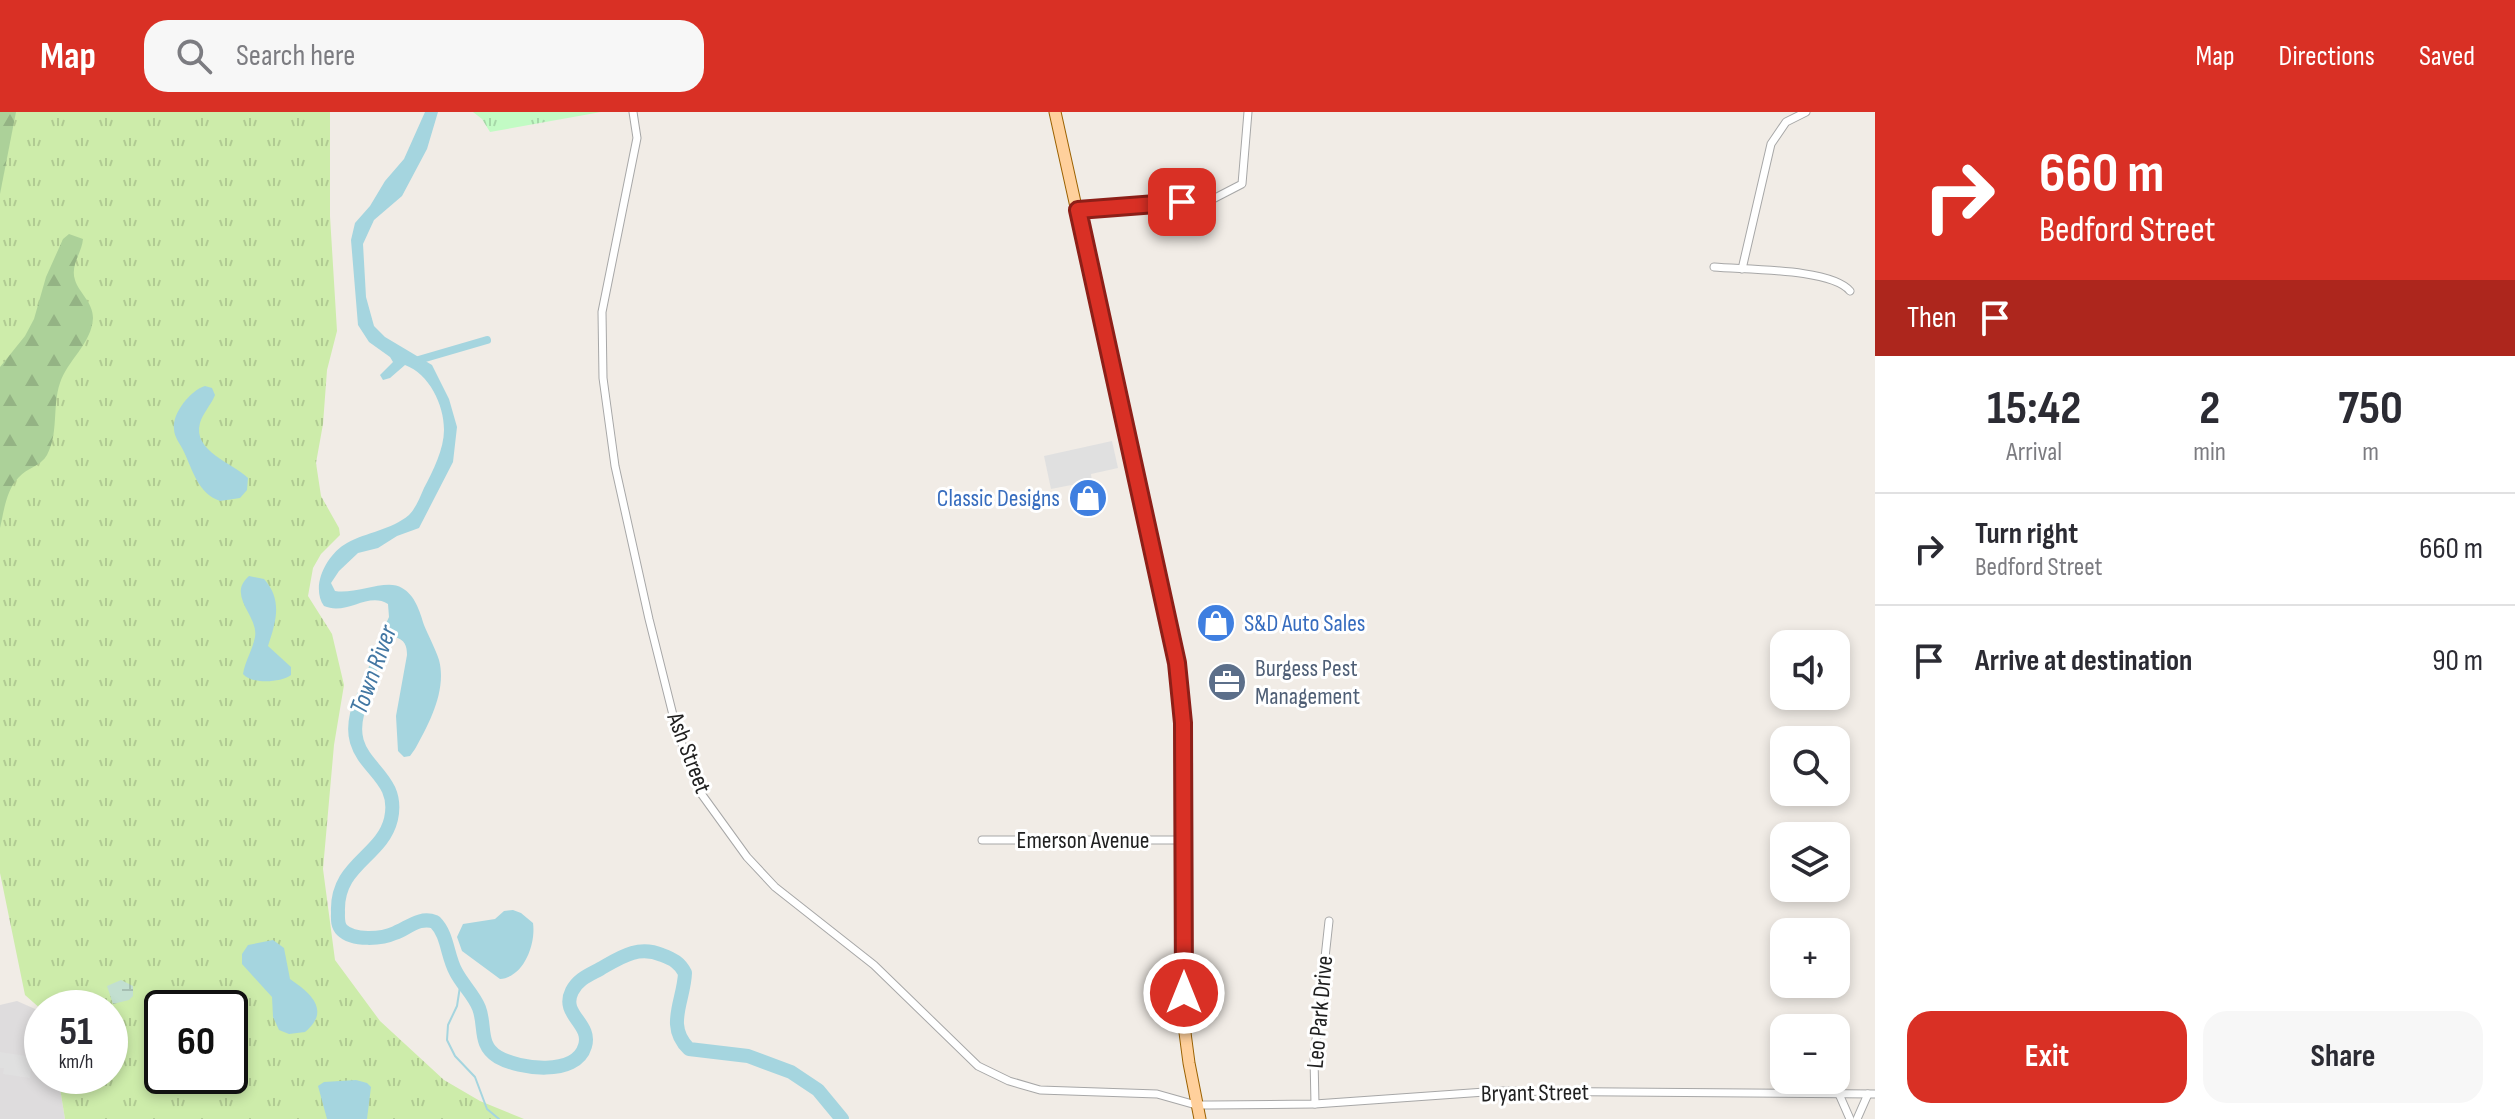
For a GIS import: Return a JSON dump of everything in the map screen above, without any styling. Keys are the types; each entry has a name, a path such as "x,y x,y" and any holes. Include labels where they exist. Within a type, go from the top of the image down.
{"main road":[{"path":"1055,112 1177,663 1183,723 1184,1025 1200,1119"}],"street":[{"name":"Ash Street","path":"633,112 637,138 602,312 603,378 615,466 649,619 677,731 700,792 747,857 775,887 874,965 978,1066 1009,1081 1040,1090 1157,1094 1196,1105"},
{"path":"1078,210 1213,199 1242,184 1248,112"},
{"path":"1742,269 1771,144 1786,122 1806,112"},
{"path":"1714,267 1825,277 1839,281 1850,291"},
{"name":"Emerson Avenue","path":"982,840 1183,840"},
{"name":"Leo Park Drive","path":"1315,1104 1314,1058 1329,921"},
{"name":"Bryant Street","path":"1196,1105 1315,1104 1499,1091 1770,1093"},
{"path":"1839,1094 1850,1119"},
{"name":"Bryant Street","path":"1850,1094 1872,1094"},
{"path":"1857,1119 1872,1094"}],"shaded area":[{"path":"1112,441 1118,468 1091,474 1092,481 1051,489 1044,456"},
{"path":"17,1001 24,1004 24,1094 61,1094 65,1119 0,1119 0,1005"},
{"path":"0,1052 24,1056 24,1077 3,1074 4,1068 0,1068"}],"green space":[{"path":"0,112 330,112 330,216 337,331 327,370 316,463 321,496 340,535 321,554 313,568 308,596 332,634 344,685 334,745 323,869 335,960 380,1021 444,1080 480,1101 524,1119 65,1119 61,1094 128,1094 128,990 24,990 0,873"},
{"path":"0,112 16,112 0,194"},
{"path":"473,112 601,112 490,132"},
{"path":"69,234 83,239 74,275 91,307 92,327 60,383 51,447 41,462 22,474 11,488 0,528 0,367 25,336 34,319 46,277 63,239"},
{"path":"121,980 133,986 133,996 128,1000 128,990 108,990 107,986"}],"water":[{"path":"425,112 438,112 427,149 402,196 374,220 363,244 366,297 374,326 385,337 432,365 449,399 457,427 453,462 419,528 397,536 378,548 358,553 331,583 335,591 343,592 396,585 414,599 419,609 439,660 441,683 426,729 410,756 404,757 398,751 396,716 407,655 401,639 394,637 384,648 376,674 356,712 373,652 389,617 388,604 373,600 333,608 324,606 319,589 327,562 340,548 395,524 411,512 442,445 444,430 438,400 421,375 405,365 390,378 383,380 380,375 393,362 369,342 358,325 351,240 355,223 404,159"},
{"path":"205,386 212,388 215,395 201,419 199,433 208,449 248,478 247,490 240,498 220,501 206,493 175,435 174,423 179,409 194,392"},
{"path":"249,576 264,579 274,595 275,620 268,646 291,667 291,675 286,678 259,681 243,674 255,637 253,621 241,591"},
{"path":"513,910 533,923 532,940 522,966 500,979 462,951 457,937 463,924 495,919 504,911"},
{"path":"273,940 284,948 290,979 315,1002 317,1016 305,1032 289,1034 279,1030 273,1017 272,997 242,964 242,954 248,945"},
{"path":"356,1080 371,1087 367,1119 327,1119 318,1086 324,1082"}],"waterway":[{"path":"415,361 487,340"},
{"name":"Town River","path":"363,697 356,720 356,738 361,752 387,787 392,801 391,819 379,843 344,883 338,912 342,930 353,936 375,938 419,922 435,922 456,972 479,1008 488,1047 498,1057 532,1067 559,1066 580,1056 586,1038 569,999 581,980 630,954 645,951 662,955 676,962 685,973 677,1022 678,1031 689,1049 748,1056 791,1072 818,1090 842,1119"},
{"path":"461,980 457,1006 448,1025 447,1040 455,1056 475,1077 487,1109 499,1119"}],"place":[{"name":"Classic Designs","path":"1088,498"},
{"name":"S&D Auto Sales","path":"1216,623"},
{"name":"Burgess Pest Management","path":"1227,682"}],"route":[{"path":"1182,202 1078,210 1177,663 1183,723 1184,993"}]}
